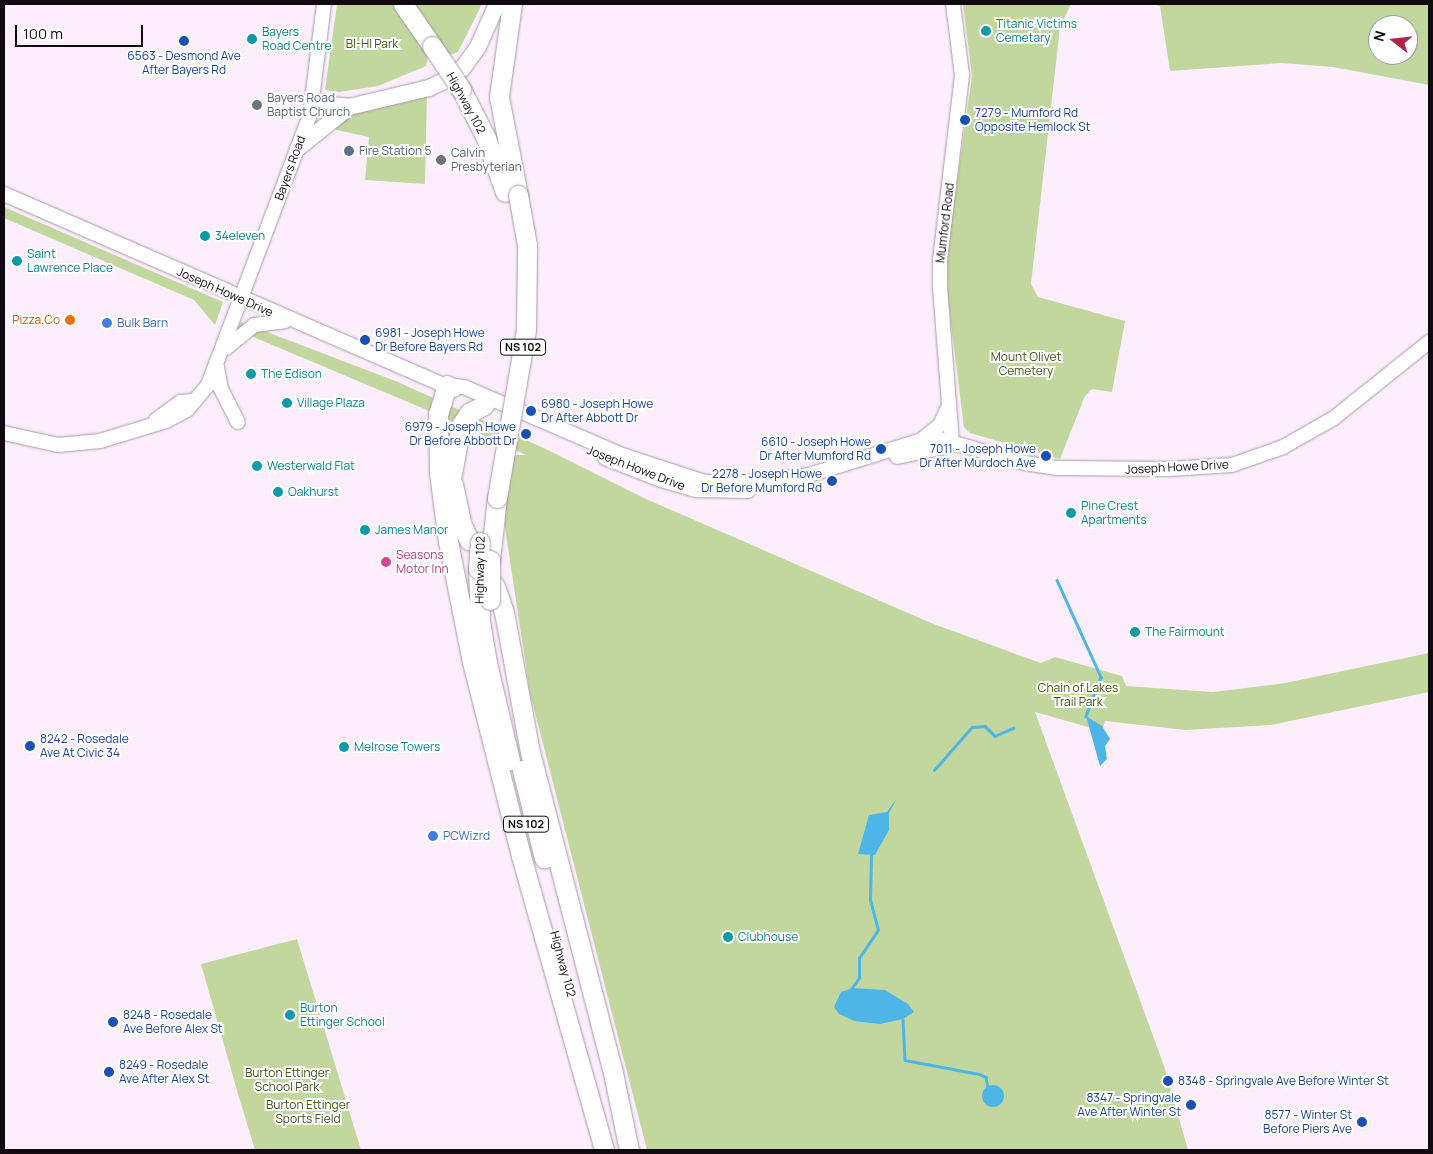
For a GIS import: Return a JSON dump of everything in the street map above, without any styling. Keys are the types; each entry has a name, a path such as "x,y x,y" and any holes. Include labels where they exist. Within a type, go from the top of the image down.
{"highway":[{"name":"Highway 102","path":"403,4 461,89 512,194 527,245 526,330 491,495 480,622 487,663 522,808 614,1150"},
{"name":"Highway 102","path":"512,4 499,97 512,194"},
{"path":"448,385 452,474 456,507 475,541"},
{"path":"448,385 438,414 439,474 448,541 472,662 521,856 604,1150"},
{"path":"452,474 461,425 469,413 484,406"},
{"name":"Highway 102","path":"491,495 475,541 493,593 498,661 530,806 627,1150"}],"main road":[{"name":"Bayers Road","path":"218,362 313,103 312,86 324,4"},
{"path":"313,103 349,107 429,88 446,80 462,69 478,47 497,4"},
{"name":"Mumford Road","path":"952,443 940,269 962,75 953,4"},
{"path":"298,148 349,107"},
{"name":"Joseph Howe Drive","path":"4,194 292,322 448,385 484,406 660,480 696,490 723,493 819,483 952,443"},
{"path":"4,433 44,444 72,446 100,441 154,423 164,412 181,402 193,401 208,385 218,362 234,340 254,325 292,322"},
{"name":"Joseph Howe Drive","path":"448,385 464,387 622,455 705,482 737,483 809,475 919,441 940,439 1025,463 1057,468 1170,469 1232,465 1283,447 1334,418 1429,342"},
{"path":"218,362 221,388 238,422"},
{"path":"919,441 940,426 949,405"}],"green space":[{"name":"BI-HI Park","path":"337,4 395,4 428,56 426,66 378,86 339,92 325,90"},
{"name":"BI-HI Park","path":"415,4 482,4 458,52 449,55"},
{"name":"Mount Olivet Cemetery","path":"963,4 1071,4 1060,27 1031,284 1038,297 1125,321 1112,392 1092,389 1085,396 1060,459 970,433 964,427 948,301 947,254 972,76"},
{"path":"1151,4 1429,4 1429,85 1333,67 1281,63 1170,71 1160,6"},
{"path":"427,94 425,184 365,180 369,137 332,129 342,116"},
{"path":"4,207 223,302 215,325 194,300 4,218"},
{"name":"Chain of Lakes Trail Park","path":"241,322 398,382 550,451 646,499 931,623 1041,663 1055,657 1122,676 1126,686 1213,692 1285,683 1429,653 1429,692 1271,725 1185,730 1105,721 1102,731 1035,712 1164,1066 1188,1150 647,1150 530,693 504,521 511,455 526,455 434,413 237,330"},
{"name":"Burton Ettinger School Park","path":"297,939 361,1150 255,1150 238,1094 201,964"}],"water":[{"path":"1086,716 1102,726 1110,739 1105,746 1107,759 1100,766"},
{"path":"897,798 889,813 889,830 875,855 858,854 869,815 887,812"},
{"path":"853,988 885,990 908,1004 914,1012 903,1019 880,1024 854,1021 839,1014 834,1007 841,992"},
{"path":"993,1085 1001,1088 1004,1096 1001,1104 993,1107 985,1104 982,1096 985,1088"}],"waterway":[{"path":"1057,580 1101,677 1086,716"},
{"path":"934,770 972,727 985,726 995,736 1013,728"},
{"path":"851,989 859,978 859,958 878,930 870,900 871,855"},
{"path":"903,1019 905,1060 979,1074 986,1077 988,1088"}],"place":[{"name":"Titanic Victims Cemetary","path":"986,31"},
{"name":"Bayers Road Centre","path":"252,39"},
{"name":"6563 - Desmond Ave After Bayers Rd","path":"184,41"},
{"name":"Bayers Road Baptist Church","path":"257,105"},
{"name":"7279 - Mumford Rd Opposite Hemlock St","path":"965,120"},
{"name":"Fire Station 5","path":"349,151"},
{"name":"Calvin Presbyterian","path":"441,160"},
{"name":"34eleven","path":"205,236"},
{"name":"Saint Lawrence Place","path":"17,261"},
{"name":"Pizza.Co","path":"70,320"},
{"name":"Bulk Barn","path":"107,323"},
{"name":"6981 - Joseph Howe Dr Before Bayers Rd","path":"365,340"},
{"name":"The Edison","path":"251,374"},
{"name":"Village Plaza","path":"287,403"},
{"name":"6980 - Joseph Howe Dr After Abbott Dr","path":"531,411"},
{"name":"6979 - Joseph Howe Dr Before Abbott Dr","path":"526,434"},
{"name":"6610 - Joseph Howe Dr After Mumford Rd","path":"881,449"},
{"name":"7011 - Joseph Howe Dr After Murdoch Ave","path":"1046,456"},
{"name":"Westerwald Flat","path":"257,466"},
{"name":"2278 - Joseph Howe Dr Before Mumford Rd","path":"832,481"},
{"name":"Oakhurst","path":"278,492"},
{"name":"Pine Crest Apartments","path":"1071,513"},
{"name":"James Manor","path":"365,530"},
{"name":"Seasons Motor Inn","path":"386,562"},
{"name":"The Fairmount","path":"1135,632"},
{"name":"8242 - Rosedale Ave At Civic 34","path":"30,746"},
{"name":"Melrose Towers","path":"344,747"},
{"name":"PCWizrd","path":"433,836"},
{"name":"Clubhouse","path":"728,937"},
{"name":"Burton Ettinger School","path":"290,1015"},
{"name":"8248 - Rosedale Ave Before Alex St","path":"113,1022"},
{"name":"8249 - Rosedale Ave After Alex St","path":"109,1072"},
{"name":"8348 - Springvale Ave Before Winter St","path":"1168,1081"},
{"name":"8347 - Springvale Ave After Winter St","path":"1191,1105"},
{"name":"8577 - Winter St Before Piers Ave","path":"1362,1122"}],"park label":[{"name":"Burton Ettinger Sports Field","path":"308,1112"}]}
